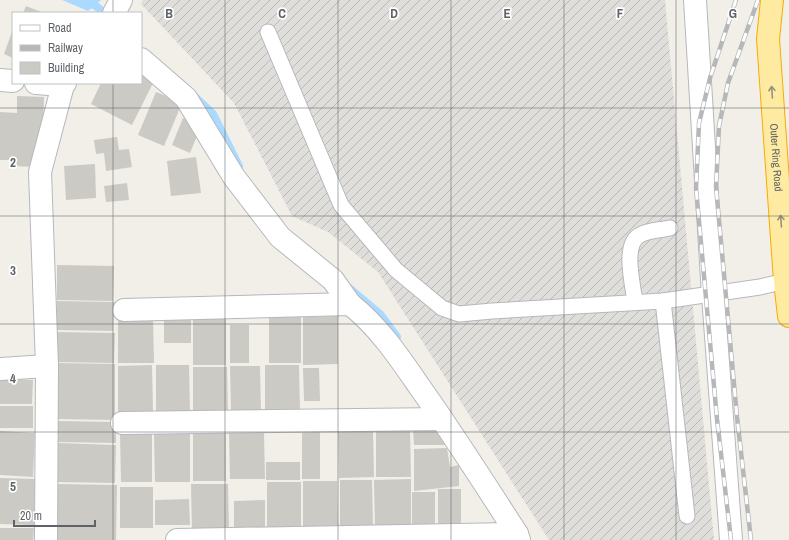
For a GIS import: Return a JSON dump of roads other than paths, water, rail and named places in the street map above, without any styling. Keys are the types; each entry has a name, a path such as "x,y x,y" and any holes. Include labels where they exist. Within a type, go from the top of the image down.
{"highway":[{"name":"Outer Ring Road","path":"772,0 768,39 785,281 789,316"}],"street":[{"path":"695,0 713,295 731,540"},
{"path":"142,60 186,98 234,177 280,237 333,280 350,304 362,314 389,344 442,419 518,537"},
{"path":"0,80 12,81"},
{"path":"46,540 47,366 40,172 64,84"},
{"path":"124,310 350,304"},
{"path":"0,369 47,366"},
{"path":"122,424 442,419"},
{"path":"177,540 518,537"}],"lane":[{"path":"268,32 341,205 396,270 442,308 459,314 663,301 713,295 785,281"},
{"path":"635,302 629,254 631,245 641,234 670,228"},
{"path":"663,301 687,516"}],"water":[{"path":"62,0 101,0 88,11"}],"waterway":[{"path":"83,0 96,6 103,12"},
{"path":"195,97 213,114 239,166"},
{"path":"348,287 380,314 397,337"}],"railway":[{"path":"731,540 717,419 696,188 699,123 710,78 736,0"},
{"path":"751,540 737,417 716,187 719,126 728,83 758,0"}]}
